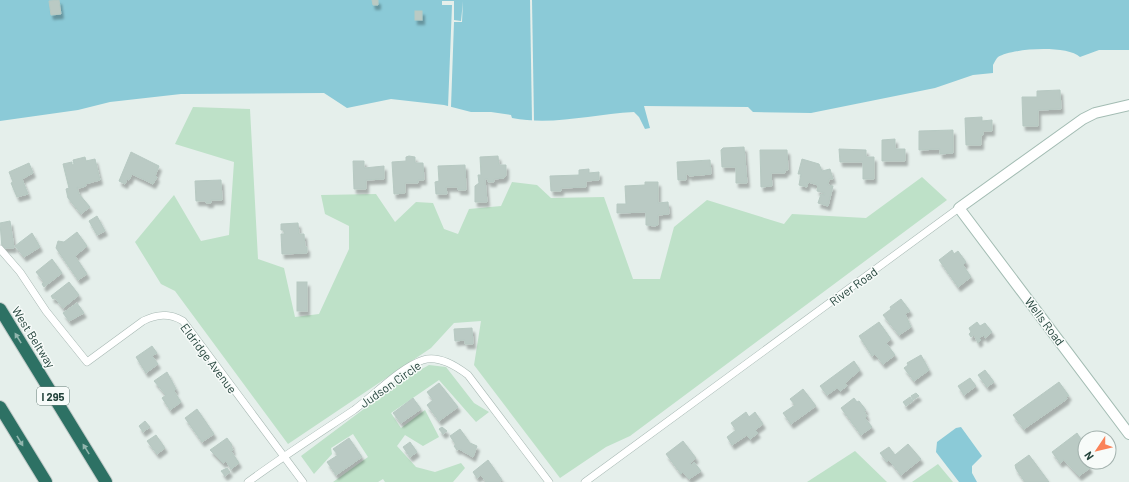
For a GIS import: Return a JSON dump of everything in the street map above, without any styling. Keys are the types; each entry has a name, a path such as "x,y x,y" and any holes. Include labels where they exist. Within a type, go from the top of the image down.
{"highway":[{"name":"West Beltway","path":"0,309 106,482"},
{"path":"0,407 46,482"}],"street":[{"name":"River Road","path":"585,482 1083,119 1095,113 1129,105"},
{"name":"Wells Road","path":"959,208 1129,434"},
{"name":"Eldridge Avenue","path":"0,249 20,272 46,311 87,362 143,321 151,317 161,314 174,316 183,321 303,482"},
{"name":"Judson Circle","path":"248,482 284,456 354,410 409,368 423,360 435,359 456,366 468,375 549,482"}],"green space":[{"path":"193,107 250,109 258,259 284,268 295,317 319,314 349,249 349,226 325,214 321,195 376,194 395,222 416,202 433,203 444,229 458,234 469,209 501,206 512,182 537,185 551,198 604,197 633,279 660,279 674,227 707,200 784,224 792,214 866,218 922,177 947,200 630,436 606,447 560,478 474,365 481,321 454,323 431,348 288,444 175,291 161,284 135,242 174,195 201,241 229,235 234,162 175,144"},
{"path":"429,365 446,367 474,403 489,412 476,422 439,380 391,413 401,428 425,410 439,437 423,446 405,435 397,446 416,467 435,472 461,463 465,468 453,482 385,482 383,479 378,482 333,482 368,457 353,434 331,448 332,454 314,474 301,456 404,379"},
{"path":"855,451 887,482 807,482"},
{"path":"938,464 953,482 912,482"}],"water":[{"path":"0,0 1129,0 1129,50 1099,50 1080,57 1073,53 1052,49 1015,52 998,57 993,65 993,73 973,75 935,88 811,113 753,112 748,107 644,106 650,128 645,129 639,117 634,112 543,121 512,118 511,115 491,112 471,112 444,105 391,99 347,108 324,93 181,94 110,102 78,110 0,121"},
{"path":"961,427 982,456 972,466 972,473 977,482 959,482 936,452 937,442 956,428"}],"pier":[{"path":"530,0 532,0 534,121 532,121"},
{"path":"442,1 454,1 454,20 461,21 463,1 462,22 454,22 451,107 448,107 452,5 442,5"}],"building":[{"path":"59,0 61,14 51,15 49,1"},
{"path":"372,0 378,0 378,5 373,5"},
{"path":"415,11 422,11 422,20 415,20"},
{"path":"1060,90 1061,109 1038,110 1038,126 1023,126 1022,97 1037,97 1037,91"},
{"path":"982,117 982,121 992,120 992,131 983,131 983,135 981,135 981,145 966,145 965,118"},
{"path":"953,130 953,153 940,154 940,149 919,150 919,131"},
{"path":"895,139 895,149 905,149 905,161 882,161 882,140"},
{"path":"744,147 747,183 736,183 736,167 722,167 721,150 723,148"},
{"path":"839,149 866,150 866,157 874,157 874,179 863,179 863,162 840,162"},
{"path":"760,150 787,150 788,170 785,170 785,173 771,173 772,186 761,187"},
{"path":"131,152 159,166 155,176 157,177 153,184 132,174 129,180 127,179 125,184 119,181"},
{"path":"498,156 499,165 506,165 506,175 504,178 494,179 494,182 488,182 488,179 485,179 487,202 475,202 475,186 479,183 478,175 481,175 480,157"},
{"path":"85,157 86,161 95,159 100,180 85,184 86,186 79,188 77,187 79,194 90,207 81,214 68,198 66,189 69,188 63,164 72,162 72,165 74,164 73,160"},
{"path":"406,157 415,157 415,163 423,163 424,180 418,180 418,183 405,183 405,193 394,194 392,162 406,161"},
{"path":"802,159 819,164 822,171 830,169 833,179 829,179 828,185 833,186 828,206 818,203 821,194 825,195 825,193 817,191 818,185 808,182 807,187 799,185 801,174 798,174"},
{"path":"710,160 711,174 689,176 689,174 686,174 686,180 678,180 677,162"},
{"path":"353,161 364,161 364,168 384,166 384,179 366,180 366,189 354,189"},
{"path":"29,163 33,173 22,179 28,194 17,197 11,183 13,182 9,172"},
{"path":"465,165 466,190 458,190 458,187 446,187 447,194 436,194 435,182 439,181 438,166"},
{"path":"589,169 589,173 599,172 599,180 586,181 586,187 561,188 561,191 551,191 550,176 579,175 579,170"},
{"path":"221,180 222,200 211,200 211,203 206,203 206,201 196,201 195,181"},
{"path":"645,182 658,182 658,203 668,202 669,214 658,215 658,225 655,226 646,225 646,212 617,213 617,204 626,204 625,186 645,185"},
{"path":"97,216 105,231 97,235 89,221"},
{"path":"10,221 14,248 2,248 0,223"},
{"path":"298,223 299,234 304,234 307,253 282,254 281,234 285,234 283,230 281,230 281,224"},
{"path":"77,232 87,246 75,256 87,274 78,280 56,248 58,241 64,242"},
{"path":"32,233 40,247 24,257 15,246"},
{"path":"952,250 954,254 958,251 966,262 963,265 971,277 958,287 939,260"},
{"path":"52,259 62,273 44,287 42,284 44,282 36,272"},
{"path":"69,282 79,295 63,308 55,298 53,299 51,296"},
{"path":"297,282 307,282 307,311 297,311"},
{"path":"901,299 910,311 905,314 911,327 899,335 883,315 891,309 890,307"},
{"path":"77,303 84,313 69,321 63,313"},
{"path":"879,322 891,339 886,343 895,355 883,364 875,354 872,356 859,336"},
{"path":"977,322 980,326 985,323 992,332 985,338 984,335 979,338 981,340 978,343 974,335 971,337 969,334 971,332 969,328"},
{"path":"472,328 473,344 465,344 465,340 455,341 454,329"},
{"path":"152,346 157,353 152,356 158,364 146,373 136,357"},
{"path":"921,355 929,370 914,381 904,368 908,365 907,363"},
{"path":"854,361 860,370 845,383 847,386 840,391 837,388 827,395 820,386"},
{"path":"985,370 994,382 987,387 978,375"},
{"path":"167,372 176,389 174,391 181,402 170,410 162,398 166,395 154,381"},
{"path":"970,378 976,386 964,395 958,386"},
{"path":"1059,382 1069,396 1066,397 1067,399 1024,429 1013,415"},
{"path":"439,383 458,407 439,421 427,405 433,400 427,392"},
{"path":"803,389 816,406 791,424 783,413 795,405 790,399"},
{"path":"916,393 919,396 913,400 911,396"},
{"path":"910,397 913,401 906,406 903,402"},
{"path":"413,398 421,409 401,423 393,413"},
{"path":"854,398 857,402 859,401 866,410 864,411 867,416 865,418 872,427 861,435 841,408"},
{"path":"197,409 214,434 202,442 185,418"},
{"path":"746,412 749,417 755,412 763,424 755,430 758,433 750,439 747,435 732,445 727,437 736,430 731,423"},
{"path":"145,421 150,427 143,432 139,426"},
{"path":"442,427 447,431 443,434 439,429"},
{"path":"460,429 470,443 477,446 473,457 459,449 457,450 454,446 456,445 450,436"},
{"path":"1077,433 1077,470 1087,470 1079,476 1064,460 1060,463 1052,452"},
{"path":"156,435 165,448 157,454 147,441"},
{"path":"227,438 232,445 233,450 231,451 239,463 231,469 226,461 223,463 210,450"},
{"path":"349,438 362,457 336,475 327,462 338,455 333,449"},
{"path":"683,441 696,458 690,463 691,465 694,462 701,471 689,479 683,472 681,474 666,454"},
{"path":"410,442 417,452 410,457 403,447"},
{"path":"908,444 921,459 901,475 889,460 887,462 880,453 889,447 895,455"},
{"path":"1029,455 1049,482 1025,482 1015,465"},
{"path":"488,460 502,480 498,482 486,482 481,475 477,478 473,472"},
{"path":"227,468 230,472 225,476 221,471"}]}
